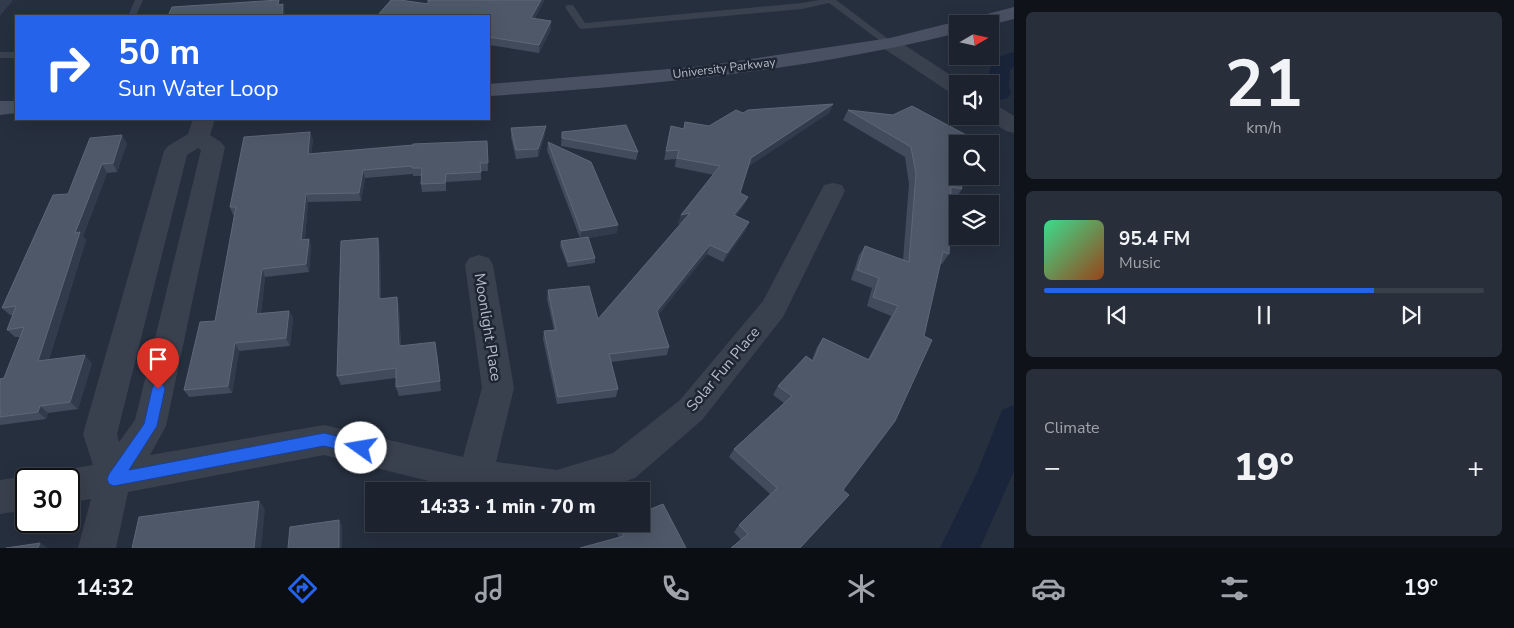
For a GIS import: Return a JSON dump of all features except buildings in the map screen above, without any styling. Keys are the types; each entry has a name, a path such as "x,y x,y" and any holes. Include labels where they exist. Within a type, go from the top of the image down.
{"main road":[{"path":"999,17 1014,13"},
{"name":"University Parkway","path":"490,90 704,72 890,44 949,29"},
{"path":"0,108 15,107"}],"street":[{"path":"890,44 949,83"},
{"path":"999,117 1014,126"},
{"path":"96,548 114,479 150,426 213,147 201,128 176,151 144,263 100,434 114,479"},
{"name":"Solar Fun Place","path":"80,484 324,440 475,476 557,488 623,466 691,410 772,309 833,191"},
{"path":"144,263 187,257"},
{"name":"Moonlight Place","path":"475,476 498,388 479,265"},
{"path":"0,497 15,495"}],"lane":[{"path":"132,15 139,0"},
{"path":"570,8 582,26 802,6 831,0 890,44"},
{"path":"0,55 15,55"}],"waterway":[{"path":"1000,93 998,85 1000,67 1014,58"},
{"path":"959,548 1003,454 1014,421"}],"route":[{"path":"158,389 150,426 114,479 324,440 361,448"}]}
